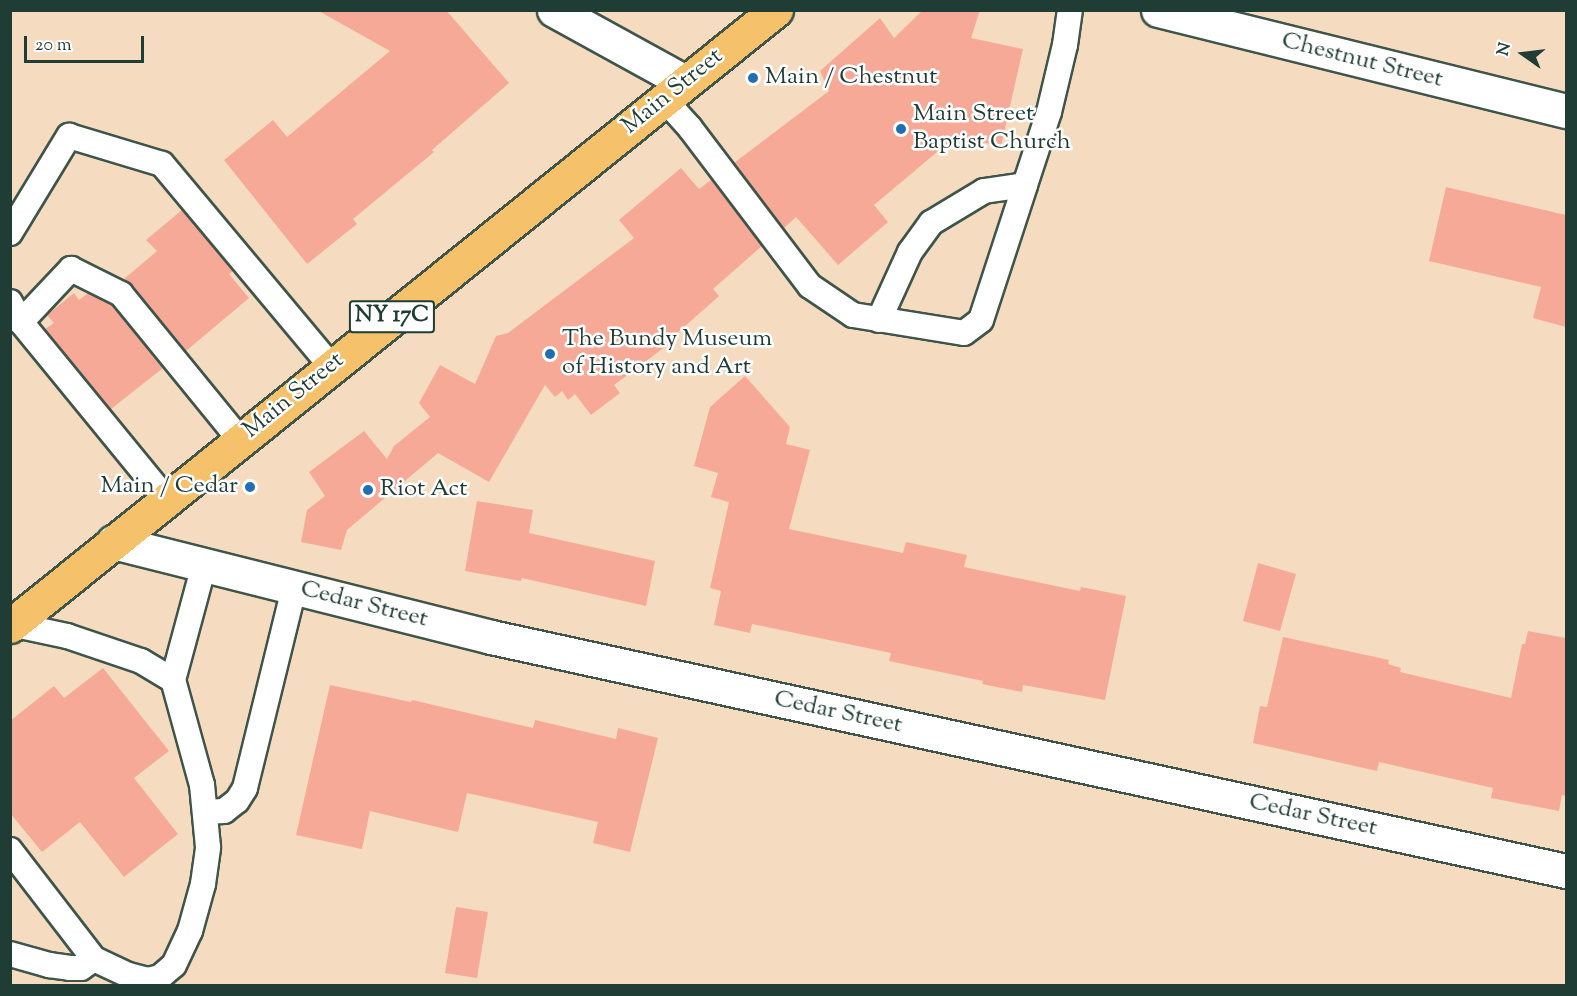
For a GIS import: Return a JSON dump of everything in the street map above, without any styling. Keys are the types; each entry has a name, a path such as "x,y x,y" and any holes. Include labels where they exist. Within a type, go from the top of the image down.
{"main road":[{"name":"Main Street","path":"10,627 331,366 776,10"}],"street":[{"path":"554,10 674,90"},
{"name":"Chestnut Street","path":"1158,10 1566,111"},
{"name":"Cedar Street","path":"113,542 491,637 1566,871"}],"lane":[{"path":"674,90 690,128 810,286 853,315 964,333 981,320 1049,112 1065,45 1070,10"},
{"path":"10,232 69,136 162,164 331,366"},
{"path":"879,320 910,252 931,223 984,191 1025,185"},
{"path":"166,499 16,312 71,269 121,294 240,440"},
{"path":"10,850 94,959 129,975 148,980 160,977 174,965 190,932 203,884 208,847 202,785 173,680 204,565"},
{"path":"205,812 225,812 237,801 245,788 294,588"},
{"path":"10,627 20,626 67,636 141,661 173,680"},
{"path":"10,954 49,965 70,968 81,968 94,959"}],"building":[{"path":"317,10 446,10 509,83 432,150 434,152 353,219 357,224 307,264 224,160 273,120 287,137 390,51"},
{"path":"923,10 980,10 971,38 1023,49 1001,146 955,137 874,205 888,222 838,265 796,217 784,228 734,163 829,91 820,71 880,18 894,38"},
{"path":"681,168 699,189 711,180 762,246 713,289 719,296 675,335 677,338 614,385 620,393 591,415 575,394 568,400 562,391 555,397 545,385 489,482 438,453 347,530 341,550 301,542 307,510 325,496 309,472 364,431 387,459 394,446 430,417 419,403 440,365 475,384 496,336 508,333 634,238 619,220"},
{"path":"1446,187 1566,215 1566,327 1533,318 1541,287 1429,261"},
{"path":"182,210 233,271 229,274 249,298 186,351 132,285 124,279 157,251 146,240"},
{"path":"74,293 79,300 88,293 112,305 163,368 111,409 45,329 54,323 47,315"},
{"path":"745,376 790,427 786,444 810,450 789,529 903,553 906,542 967,555 964,567 1080,591 1081,587 1126,596 1105,700 1023,685 1022,692 982,684 983,681 889,661 891,653 752,624 750,633 714,625 721,591 710,588 729,502 711,497 718,473 694,466 710,407"},
{"path":"477,501 533,510 529,533 655,561 646,606 522,578 521,581 465,571"},
{"path":"1258,563 1296,574 1280,631 1243,621"},
{"path":"1528,631 1566,638 1566,796 1562,795 1559,811 1491,798 1493,788 1379,762 1377,771 1253,743 1260,706 1267,707 1283,637 1389,660 1388,664 1401,668 1400,672 1511,698 1522,644 1525,644"},
{"path":"103,668 169,751 134,778 178,834 124,877 80,822 42,852 10,813 10,721 54,686 64,698"},
{"path":"330,685 411,702 412,700 533,728 535,720 616,739 618,728 658,738 630,852 593,843 598,822 467,793 458,832 370,811 362,849 296,835"},
{"path":"456,907 488,912 477,978 445,973"}],"place":[{"name":"Main / Chestnut","path":"753,78"},
{"name":"Main Street Baptist Church","path":"901,129"},
{"name":"The Bundy Museum of History and Art","path":"550,354"},
{"name":"Main / Cedar","path":"250,487"},
{"name":"Riot Act","path":"368,490"}]}
